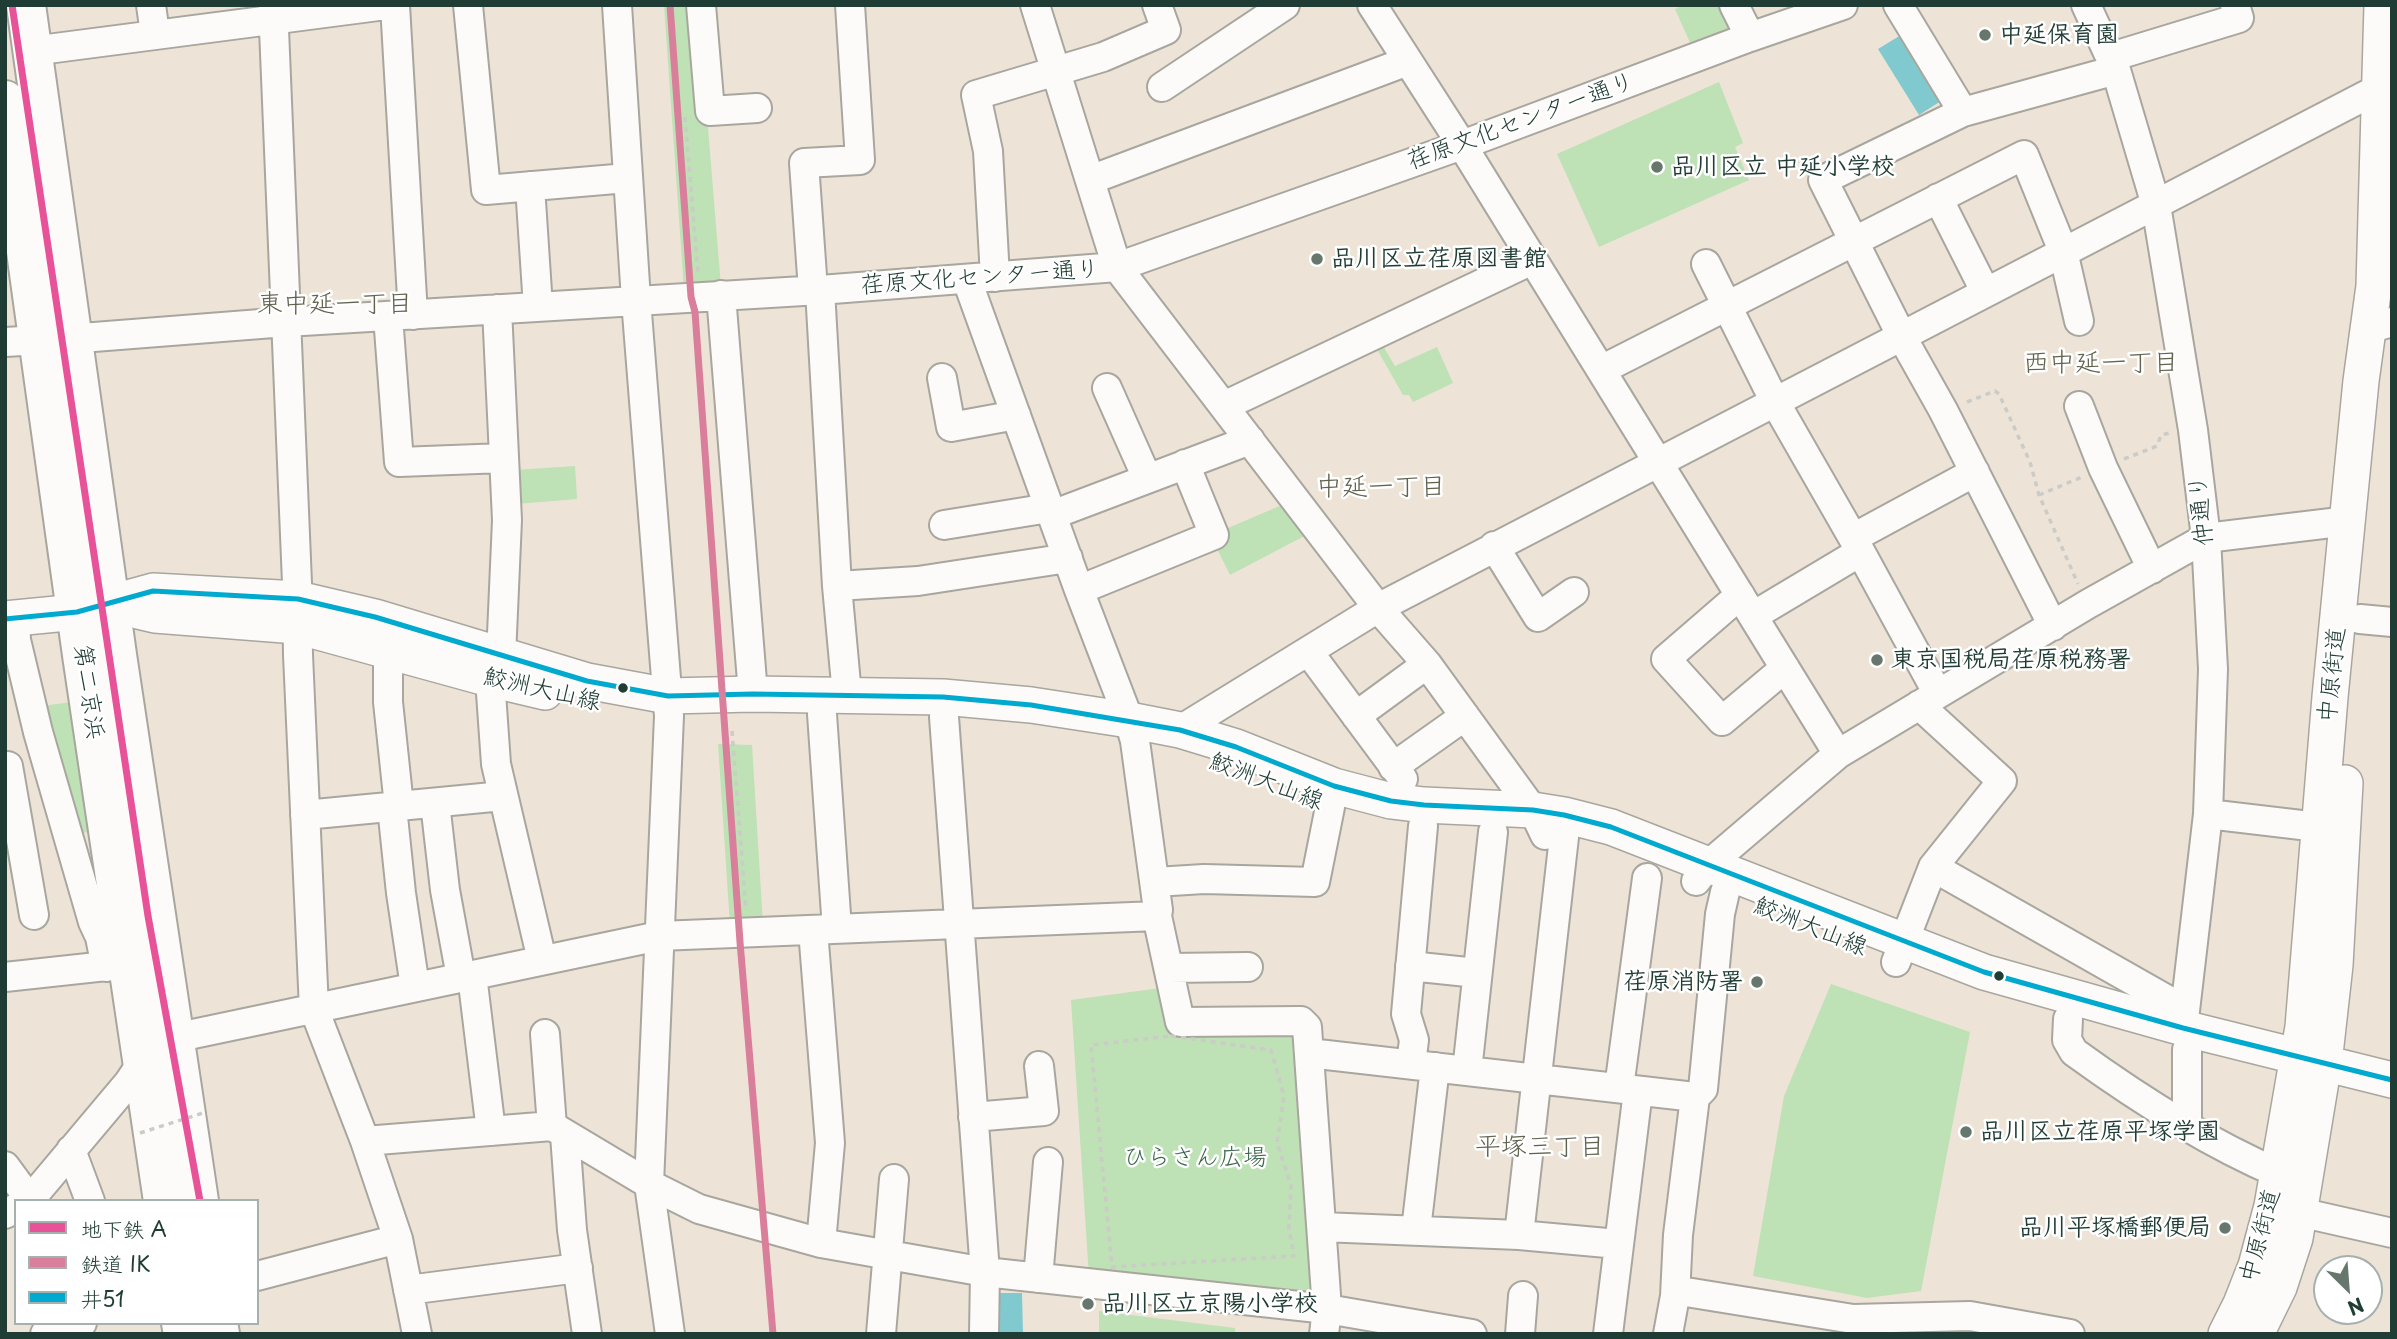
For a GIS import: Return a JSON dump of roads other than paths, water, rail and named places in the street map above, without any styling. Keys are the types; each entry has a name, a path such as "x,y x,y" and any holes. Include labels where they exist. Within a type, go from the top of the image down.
{"highway":[{"name":"第二京浜","path":"26,5 32,51 39,339"},
{"name":"第二京浜","path":"5,100 15,245 39,339 94,608 174,1038 199,1199"},
{"name":"第二京浜","path":"94,608 117,965 143,1061 163,1199"}],"main road":[{"name":"中原街道","path":"2226,1334 2256,1266 2278,1173 2310,1071 2335,965 2351,694 2376,621 2384,327 2376,260 2382,5"},
{"name":"中原街道","path":"2256,1334 2287,1265 2299,1212 2310,1071 2318,827 2359,393 2384,327"},
{"name":"鮫洲大山線","path":"10,619 94,608 153,591 298,612 375,617 496,668 606,706 835,704 943,697 1031,705 1132,730 1172,748 1200,756 1330,807 1385,821 1493,832 1548,827"},
{"name":"鮫洲大山線","path":"298,612 388,651 496,668"},
{"name":"鮫洲大山線","path":"668,706 753,694 1034,726 1180,730 1236,747 1334,786 1391,801 1548,827 1710,879 1900,952 1982,994 2068,1019 2185,1029"},
{"name":"鮫洲大山線","path":"1900,952 1995,975 2185,1029 2392,1101"},
{"name":"鮫洲大山線","path":"2310,1071 2392,1080"}],"street":[{"path":"151,5 155,34"},
{"path":"32,51 155,34 273,12 386,5"},
{"path":"395,5 400,315 399,462 504,458"},
{"path":"468,5 486,190 627,178"},
{"path":"617,5 627,178 668,706 649,1184 670,1334"},
{"path":"701,5 710,111 757,108"},
{"path":"821,1243 830,1143 825,929 835,704 837,586 817,290 804,163 860,160 850,5"},
{"path":"1035,5 1117,267 1378,608 1427,664 1548,827 1537,1079 1519,1235"},
{"path":"1162,87 1285,5"},
{"path":"1372,5 1462,145 1838,754"},
{"path":"1734,5 1750,37"},
{"name":"荏原文化センター通り","path":"39,339 817,290 1117,267 1462,145 1843,5"},
{"path":"1898,5 1963,112"},
{"name":"仲通り","path":"2087,5 2113,64 2156,205 2193,430 2206,538 2213,669 2208,814 2185,1029 2187,1125"},
{"path":"2053,626 1823,180 1963,112 2113,64 2239,18 2235,5"},
{"path":"273,12 314,1009 365,1141 398,1239 417,1334"},
{"path":"1161,18 1103,57 976,95 988,152 981,278 1016,415 1132,730 1157,916 1180,1022 1301,1021 1307,1027 1322,1227 1325,1322"},
{"path":"1090,180 1408,61"},
{"path":"1180,730 1378,608 2380,88"},
{"path":"1601,370 2024,155 2063,251 2079,321"},
{"path":"530,186 538,307"},
{"path":"1938,198 1985,292"},
{"path":"1224,406 1532,260"},
{"path":"1706,264 1774,402 1857,545 1929,700 2002,781 1933,867 1900,952"},
{"path":"710,296 753,694"},
{"path":"497,309 507,520 496,668 496,764 542,960"},
{"path":"942,378 951,427 1016,415"},
{"path":"1107,388 1147,478"},
{"path":"2079,406 2103,468 2152,569"},
{"path":"944,525 1050,511 1250,440"},
{"path":"1079,590 1214,535 1185,464"},
{"path":"1785,668 1722,721 1666,659 1746,605 1857,545 1975,472"},
{"path":"1668,1334 1675,1296 1678,1235 1695,1097 1703,1089 1720,914 1710,879 1838,754 2088,604 2206,538 2348,521"},
{"path":"1494,546 1538,617 1574,592"},
{"path":"837,586 918,581 1068,558"},
{"path":"5,977 117,965 93,922 10,619"},
{"path":"388,651 388,702 401,893 415,987"},
{"path":"1308,651 1398,773 1465,716"},
{"path":"1356,716 1427,664"},
{"path":"944,717 957,924 985,1272 984,1334"},
{"path":"33,915 7,766 47,762"},
{"path":"305,815 503,796"},
{"path":"435,803 445,890 467,976 491,1131"},
{"path":"1154,882 1216,879 1315,882 1330,807"},
{"path":"2208,814 2318,827"},
{"path":"1416,1230 1423,1065 1406,1014 1423,826"},
{"path":"1467,1071 1493,832"},
{"path":"71,842 109,836"},
{"path":"1933,867 2185,1029"},
{"path":"1608,1334 1618,1244 1628,1090 1647,878"},
{"path":"174,1038 659,936 1157,916"},
{"path":"1410,966 1478,972"},
{"path":"1169,968 1248,967"},
{"path":"2068,1019 2067,1040 2074,1052 2187,1125 2254,1163 2278,1173"},
{"path":"545,1034 587,1334"},
{"path":"1310,1053 1695,1097"},
{"path":"31,1199 129,1083 143,1061"},
{"path":"972,1117 1044,1111 1039,1066"},
{"path":"365,1141 491,1131 559,1130 649,1184 699,1209 821,1243 985,1272 1325,1322 1472,1334"},
{"path":"71,1150 89,1199"},
{"path":"1038,1278 1048,1162"},
{"path":"5,1166 29,1199"},
{"path":"881,1334 894,1180"},
{"path":"2299,1212 2392,1233"},
{"path":"1322,1227 1519,1235 1618,1244"},
{"path":"259,1275 398,1239"},
{"path":"408,1290 578,1268"},
{"path":"1675,1296 1686,1292 1888,1326 1968,1325 2070,1334"},
{"path":"1520,1334 1523,1296"},
{"path":"45,1334 75,1325"}],"water":[{"path":"1901,35 1941,101 1919,115 1878,49"},
{"path":"996,1293 1022,1293 1023,1334 996,1334"}],"metro line":[{"name":"A","path":"12,5 148,916 200,1199"}],"rail line":[{"name":"IK","path":"670,5 740,942 773,1334"}],"place":[{"name":"中延保育園","path":"1985,35"},
{"name":"品川区立 中延小学校","path":"1657,167"},
{"name":"品川区立荏原図書館","path":"1317,259"},
{"name":"東京国税局荏原税務署","path":"1877,660"},
{"name":"荏原消防署","path":"1757,982"},
{"name":"品川区立荏原平塚学園","path":"1966,1132"},
{"name":"品川平塚橋郵便局","path":"2225,1228"},
{"name":"品川区立京陽小学校","path":"1088,1304"}],"district":[{"name":"東中延一丁目","path":"335,305"},
{"name":"西中延一丁目","path":"2101,364"},
{"name":"中延一丁目","path":"1381,488"},
{"name":"平塚三丁目","path":"1540,1148"}],"park label":[{"name":"ひらさん広場","path":"1195,1158"}]}
